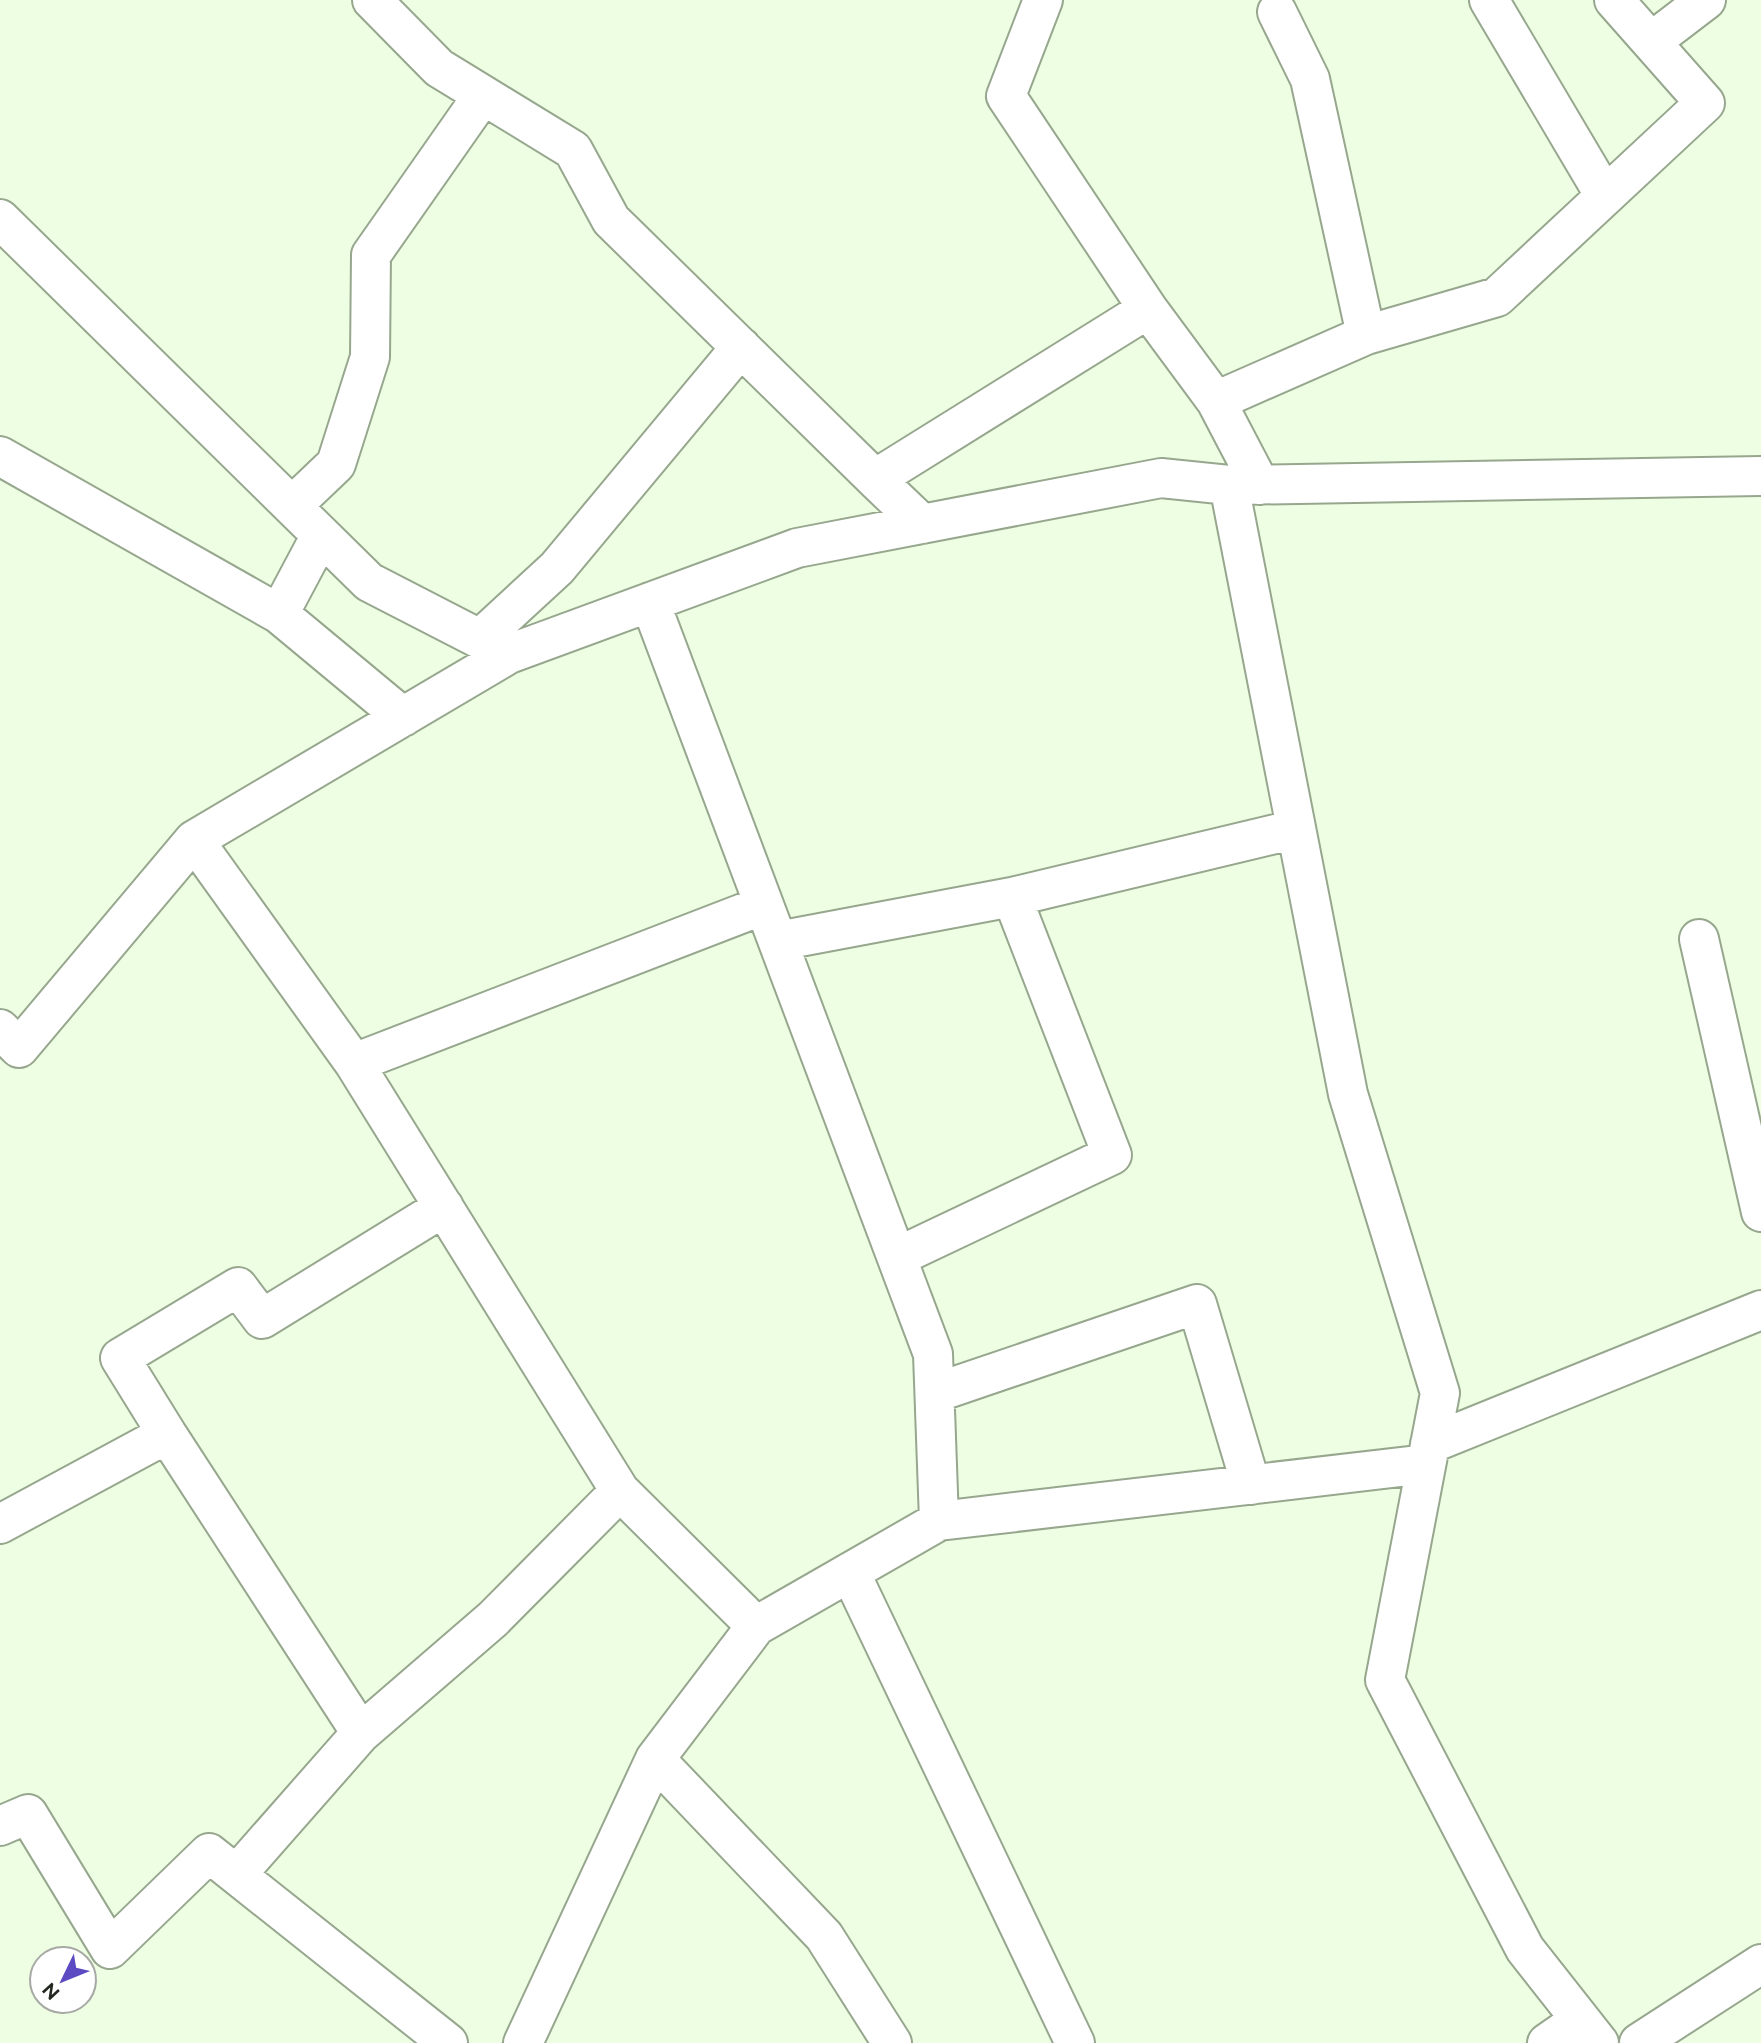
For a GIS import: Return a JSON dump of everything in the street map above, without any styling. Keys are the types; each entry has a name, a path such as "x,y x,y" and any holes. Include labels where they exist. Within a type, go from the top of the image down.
{"street":[{"path":"372,0 439,68 573,150 611,220 922,524"},
{"path":"1043,0 1006,96 1148,309 1216,401 1245,485 1296,829 1348,1094 1440,1393 1385,1680 1525,1949 1590,2031 1547,2043"},
{"path":"1489,0 1605,196"},
{"path":"1216,401 1366,335 1497,297 1705,103 1614,0"},
{"path":"1651,42 1706,0"},
{"path":"1276,12 1310,79 1366,335"},
{"path":"292,506 337,464 370,357 371,255 483,95"},
{"path":"0,219 369,582 495,647 650,603 797,548 1161,478 1245,485 1761,476"},
{"path":"875,480 1148,309"},
{"path":"6,1048 194,840 403,717 495,647 557,568 741,347"},
{"path":"0,456 279,614 403,717"},
{"path":"1693,477 1761,496"},
{"path":"279,614 321,535"},
{"path":"650,603 933,1354 939,1521"},
{"path":"778,941 1012,897 1296,829"},
{"path":"194,840 354,1063 620,1491 756,1626"},
{"path":"897,1257 1112,1155 1012,897"},
{"path":"354,1063 764,905"},
{"path":"1699,939 1761,1212"},
{"path":"361,1733 120,1357 238,1287 262,1319 444,1207"},
{"path":"934,1393 1197,1304 1251,1485"},
{"path":"523,2043 655,1759 756,1626 939,1521 1251,1485 1428,1454 1761,1310"},
{"path":"0,1524 167,1434"},
{"path":"237,1874 361,1733 493,1619 620,1491"},
{"path":"850,1572 1076,2043"},
{"path":"655,1759 824,1936 892,2043"},
{"path":"0,1826 28,1814 110,1949 209,1853 448,2043"},
{"path":"1640,2043 1761,1964"}]}
